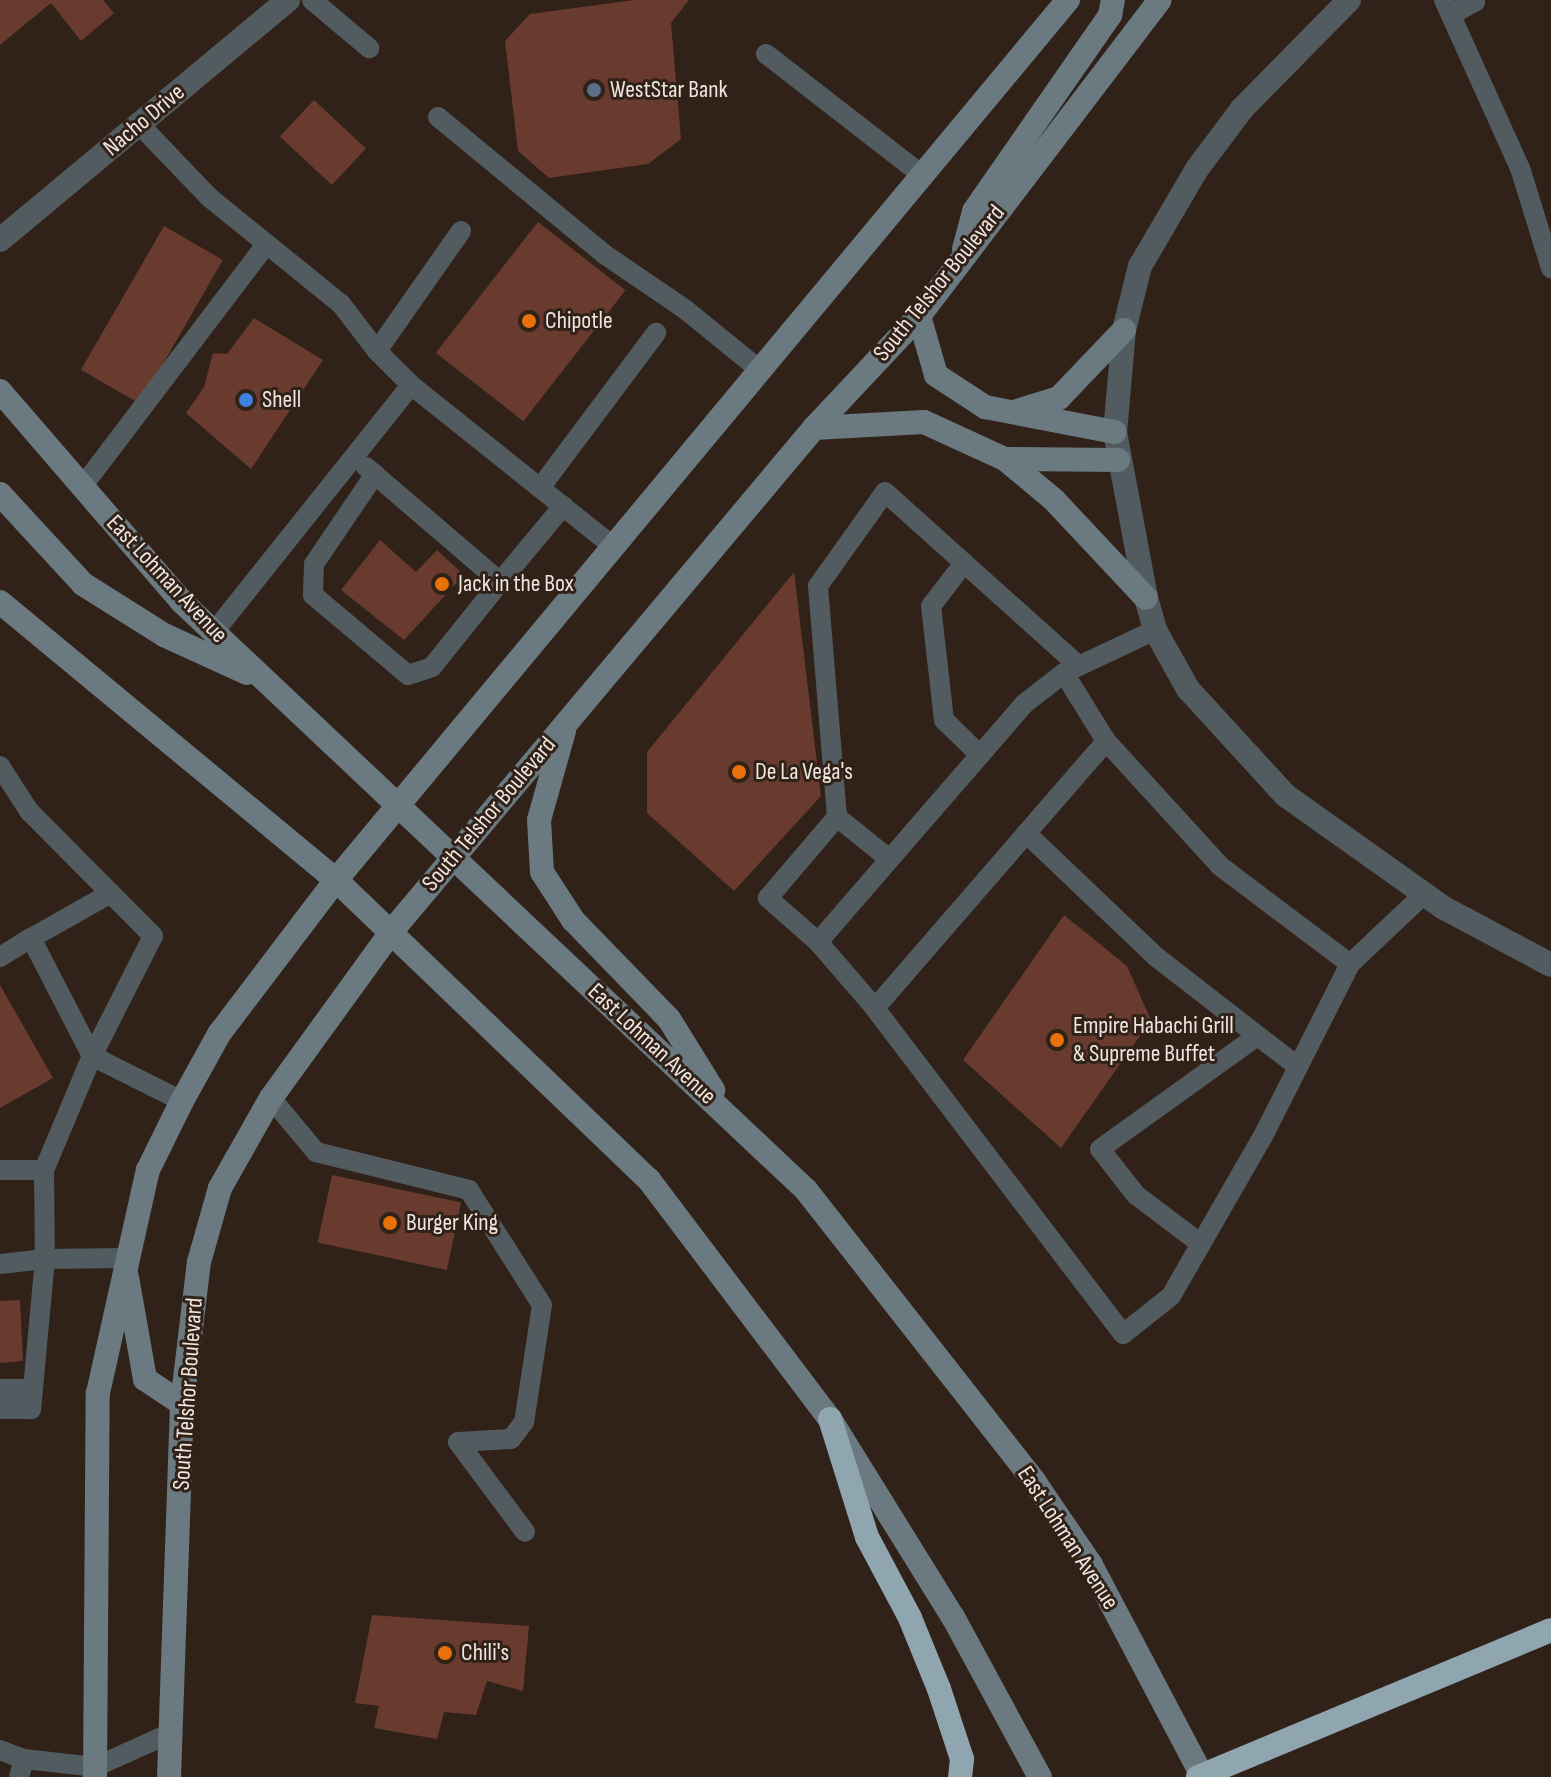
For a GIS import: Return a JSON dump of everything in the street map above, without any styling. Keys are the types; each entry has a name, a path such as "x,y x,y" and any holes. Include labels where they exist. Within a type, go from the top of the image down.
{"highway":[{"path":"830,1419 867,1537 910,1618 939,1689 962,1759 960,1777"},
{"path":"1202,1776 1551,1630"}],"main road":[{"path":"95,1772 98,1393 125,1258 148,1170 182,1101 219,1034 336,880 1068,0"},
{"path":"962,259 974,211 1110,15 1113,0"},
{"name":"South Telshor Boulevard","path":"169,1777 173,1732 182,1404 199,1262 220,1188 271,1098 391,932 814,428 919,316 1160,0"},
{"path":"919,316 936,375 985,407 1115,432"},
{"path":"1012,412 1059,398 1124,330"},
{"name":"East Lohman Avenue","path":"0,391 82,487 214,632 806,1190 1034,1481 1091,1565 1202,1776"},
{"path":"814,428 924,422 1005,459 1054,500 1146,598"},
{"path":"1005,459 1118,460"},
{"path":"0,494 83,584 164,635 268,682"},
{"path":"0,602 336,880 649,1180 830,1419 953,1617 1040,1777"},
{"path":"566,723 539,820 542,872 573,920 669,1019 731,1119"},
{"path":"125,1258 145,1379 182,1404"}],"street":[{"name":"Nacho Drive","path":"0,240 288,0"},
{"path":"1349,0 1242,109 1197,169 1140,266 1124,330 1115,432 1146,598 1155,630 1188,689 1285,795 1424,894 1551,965"}],"lane":[{"path":"312,0 369,48"},
{"path":"1475,2 1449,6 1520,168 1551,268"},
{"path":"766,54 922,175"},
{"path":"438,117 604,254 686,310 761,371"},
{"path":"139,124 210,198 341,304 377,351 411,385 614,547"},
{"path":"377,351 461,231"},
{"path":"82,487 266,245"},
{"path":"540,488 656,333"},
{"path":"214,632 411,385"},
{"path":"354,456 500,582"},
{"path":"375,474 314,564 313,595 408,675 432,667 563,506"},
{"path":"1350,964 1220,866 1106,741 1071,669 964,563 885,492 818,586 837,817 768,898 818,942 875,1008 1123,1334 1171,1296 1298,1067 1350,964 1424,894"},
{"path":"964,563 931,606 944,720 980,755"},
{"path":"818,942 1024,704 1071,669 1155,630"},
{"path":"875,1008 1106,741"},
{"path":"0,766 29,811 153,936 92,1056 44,1170 45,1259 32,1399"},
{"path":"837,817 889,859"},
{"path":"1026,833 1155,956 1298,1067"},
{"path":"0,957 111,893"},
{"path":"31,938 92,1056 182,1101"},
{"path":"1201,1244 1136,1195 1100,1149 1257,1036"},
{"path":"271,1098 316,1152 469,1190 542,1305 524,1422 511,1439 458,1442 525,1532"},
{"path":"0,1170 44,1170"},
{"path":"0,1264 45,1259 125,1258"},
{"path":"0,1389 32,1399"},
{"path":"0,1409 32,1399"},
{"path":"0,1750 22,1768 95,1772 173,1732"}],"building":[{"path":"0,0 103,0 114,13 81,41 51,3 0,45"},
{"name":"WestStar Bank","path":"634,0 689,0 671,23 681,139 648,164 549,178 518,151 505,41 530,14"},
{"path":"314,100 366,148 332,185 280,137"},
{"name":"Chipotle","path":"538,222 625,290 523,421 436,353"},
{"path":"164,226 223,260 140,404 81,370"},
{"name":"Shell","path":"254,318 323,360 251,469 186,413 204,387 213,353 227,354"},
{"path":"380,540 416,572 437,550 464,575 404,640 341,590"},
{"path":"794,572 821,796 734,891 647,813 647,752"},
{"name":"Empire Habachi Grill & Supreme Buffet","path":"1064,915 1127,966 1151,1020 1061,1148 963,1060"},
{"path":"0,985 53,1078 0,1108"},
{"name":"Burger King","path":"332,1175 461,1202 447,1270 318,1242"},
{"path":"20,1300 23,1361 0,1363 0,1301"},
{"name":"Chili's","path":"372,1615 529,1626 523,1691 487,1681 476,1715 444,1712 437,1739 374,1728 379,1706 355,1703"}],"place":[{"name":"WestStar Bank","path":"594,90"},
{"name":"Chipotle","path":"529,321"},
{"name":"Shell","path":"246,400"},
{"name":"Jack in the Box","path":"442,584"},
{"name":"De La Vega's","path":"739,772"},
{"name":"Empire Habachi Grill & Supreme Buffet","path":"1057,1040"},
{"name":"Burger King","path":"390,1223"},
{"name":"Chili's","path":"445,1653"}]}
